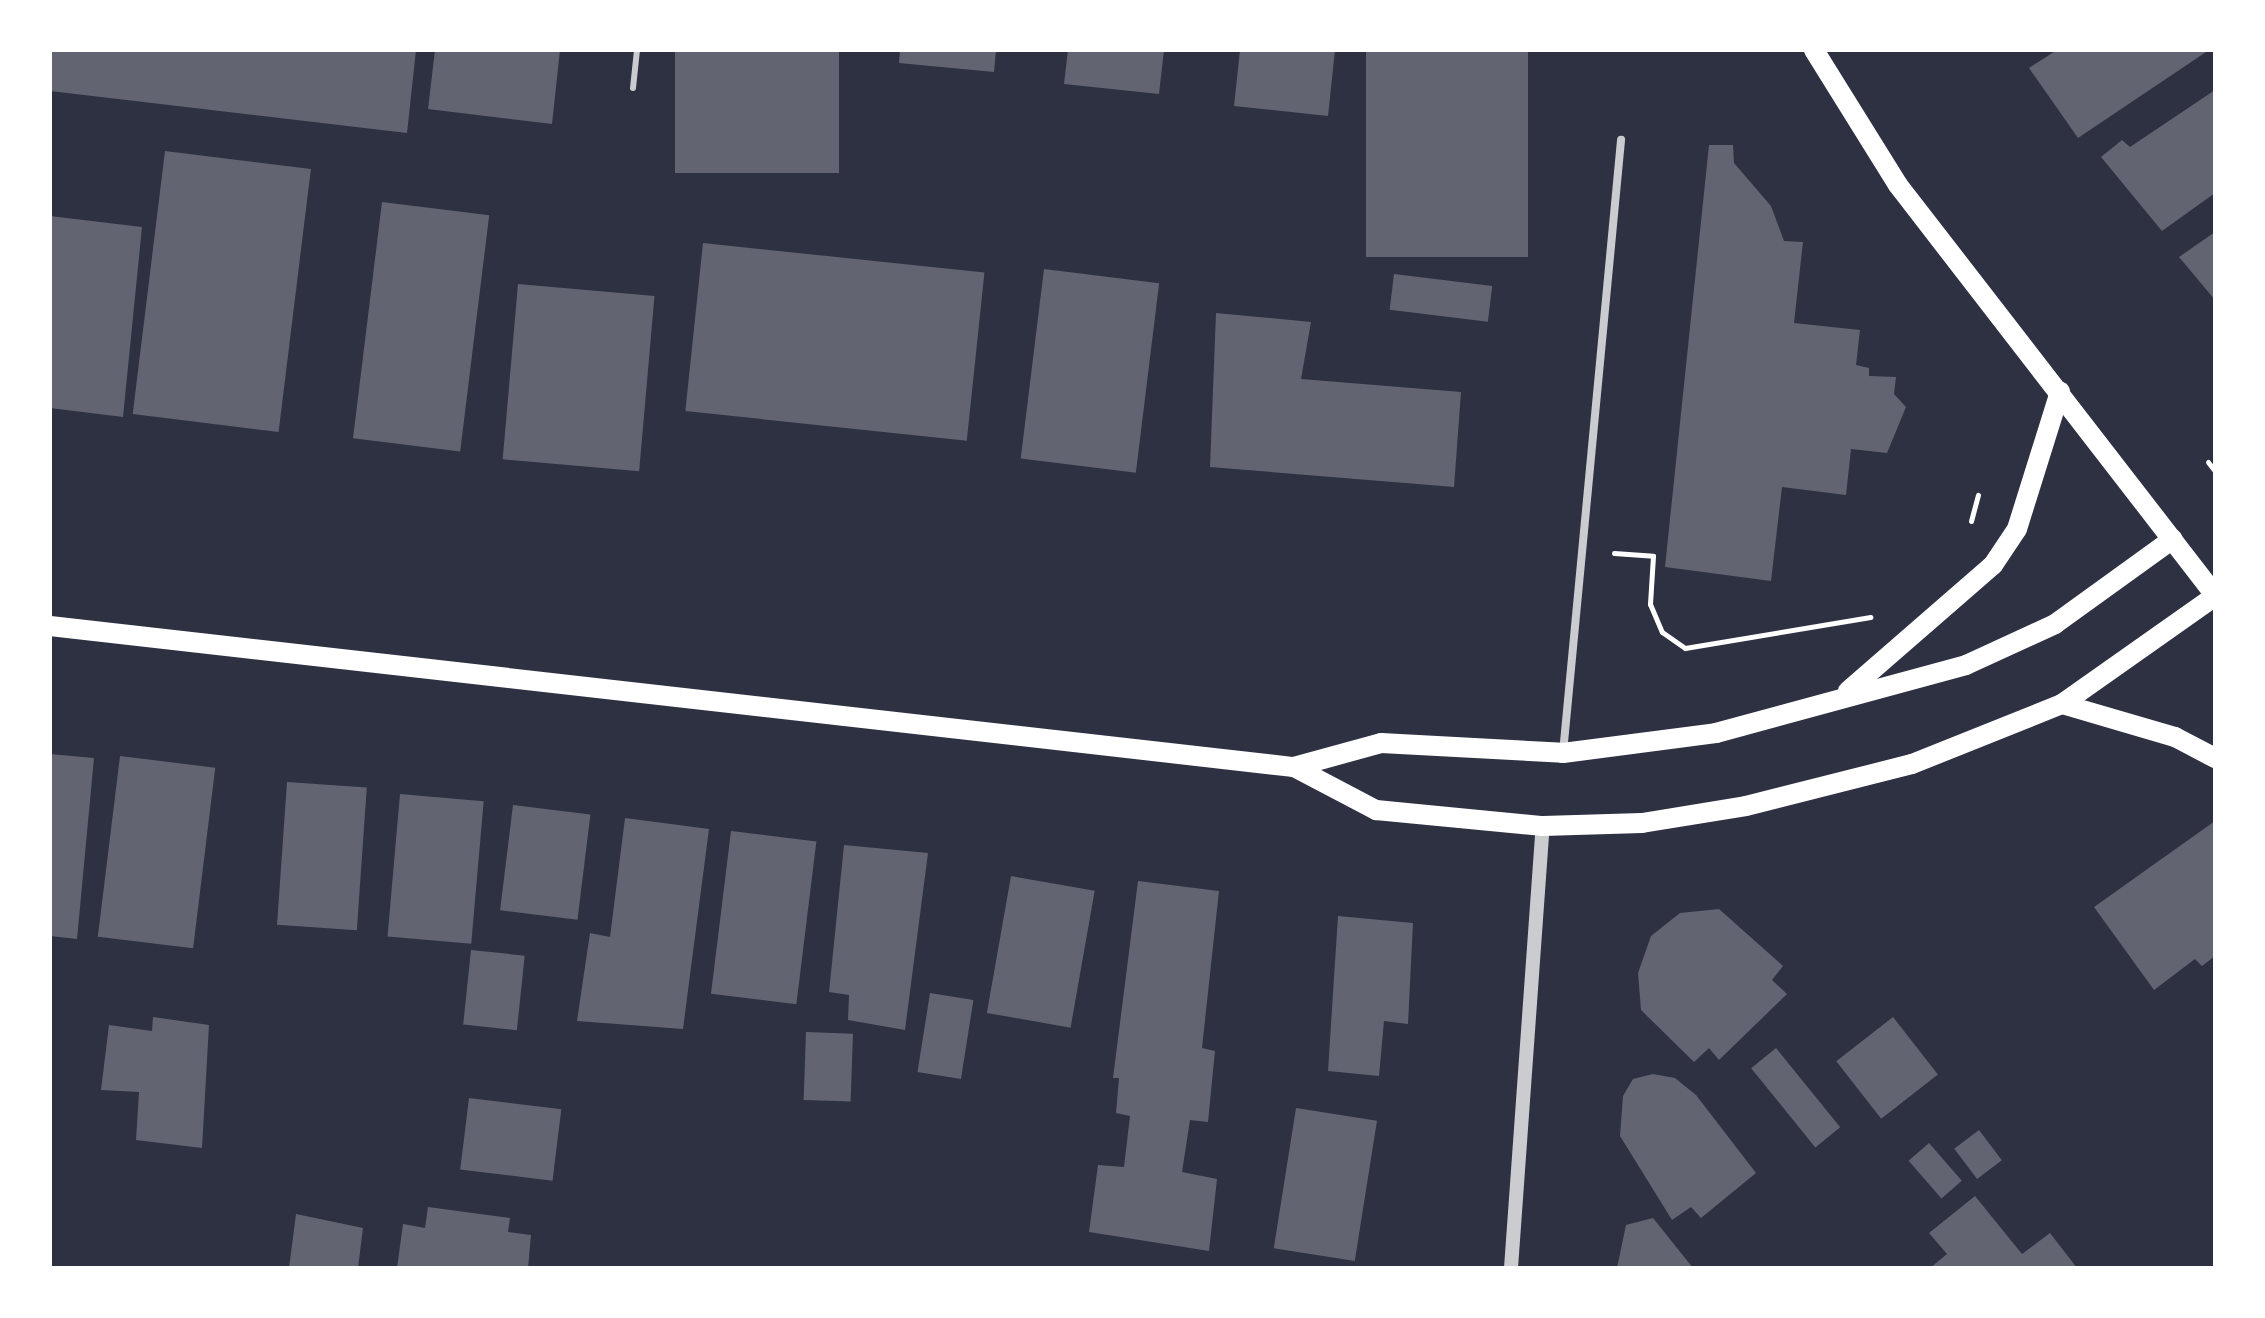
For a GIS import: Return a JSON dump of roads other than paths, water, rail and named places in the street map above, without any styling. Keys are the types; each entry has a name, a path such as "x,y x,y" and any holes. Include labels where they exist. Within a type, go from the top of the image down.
{"main road":[{"path":"50,626 1294,767 1376,810 1543,826 1642,823 1806,796 1912,764 2062,704 2215,595 1898,185 1814,50"},
{"path":"1839,698 1993,565 2017,529 2060,392"},
{"path":"1294,767 1381,743 1563,753 1716,733 1966,665 2055,624 2173,539"},
{"path":"2062,704 2175,737 2215,758"}],"street":[{"path":"1563,753 1579,550 1621,140"},
{"path":"1511,1268 1543,826"}],"lane":[{"path":"633,88 637,50"}]}
